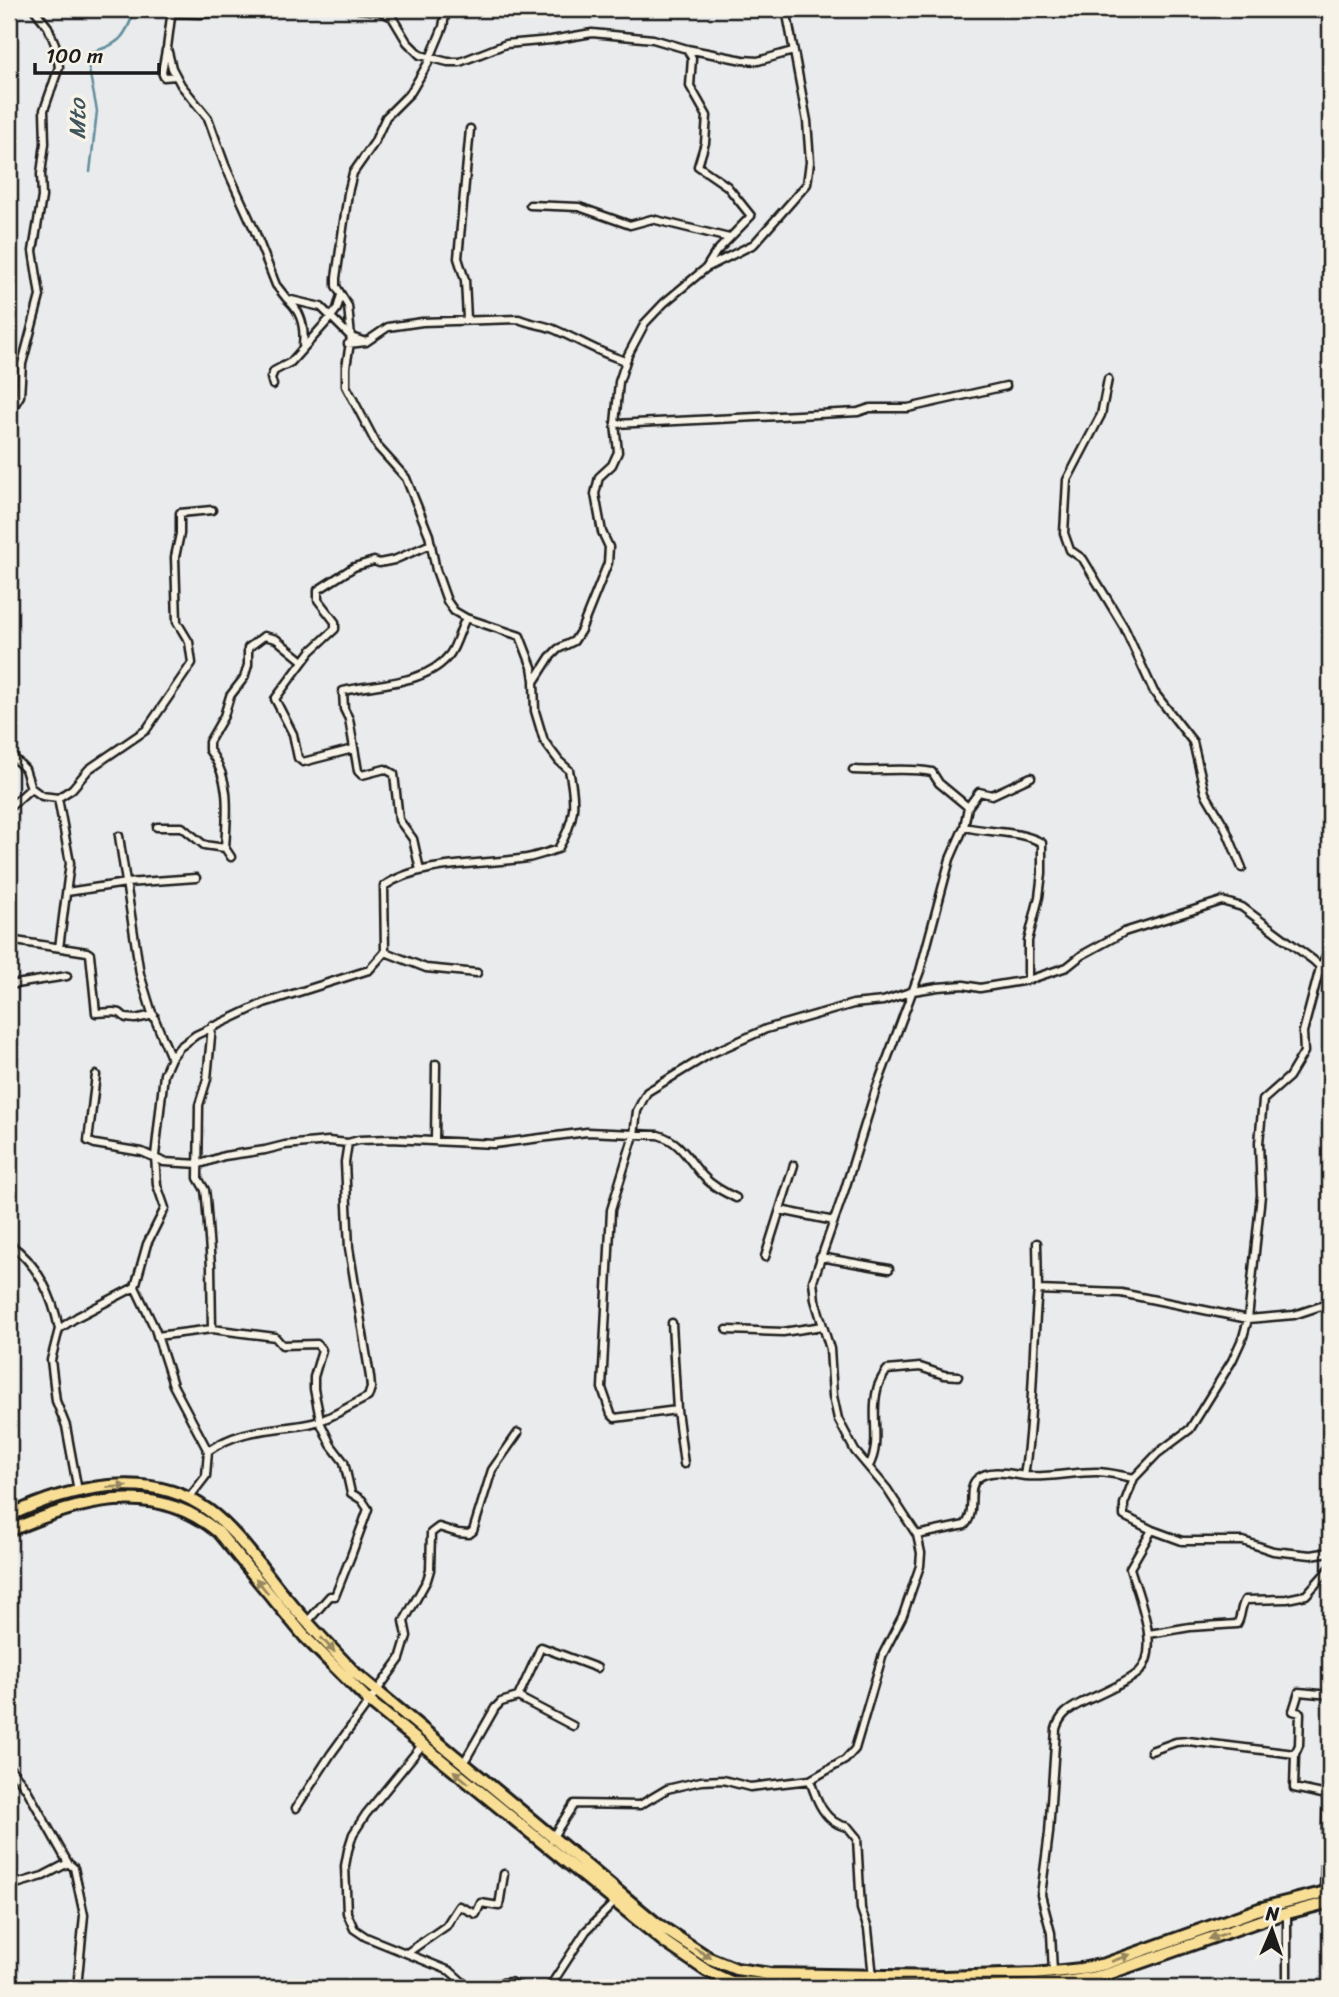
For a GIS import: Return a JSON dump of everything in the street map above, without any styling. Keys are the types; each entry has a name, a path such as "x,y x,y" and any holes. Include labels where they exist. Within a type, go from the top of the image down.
{"main road":[{"path":"9,1516 27,1507 78,1491 107,1486 161,1489 207,1509 227,1526 307,1622 355,1673 657,1924 709,1958 736,1969 769,1974 873,1977 1053,1972 1105,1964 1262,1908 1328,1895"},
{"path":"9,1531 60,1510 106,1500 147,1500 202,1518 218,1532 305,1637 370,1702 666,1943 707,1971 731,1982 869,1988"},
{"path":"946,1988 1035,1987 1108,1974 1287,1912 1328,1895"},
{"path":"707,1971 716,1988"},
{"path":"751,1988 768,1985"}],"street":[{"path":"9,414 20,396 22,364 40,296 33,251 42,197 44,110 59,66 52,36 34,9"},
{"path":"176,76 164,77 162,72 171,11 200,13 243,9"},
{"path":"358,9 380,11 392,18 412,48 420,55 460,62 506,44 592,33 653,38 687,49 758,61 793,51"},
{"path":"189,1499 206,1476 208,1451 173,1385 157,1336 135,1287 147,1244 165,1208 157,1185 155,1156 164,1074 171,1058 195,1035 212,1026 264,1003 369,970 384,952 384,886 420,870 529,858 558,849 568,834 575,804 569,769 559,761 544,741 535,711 532,667 520,636 466,618 454,611 447,601 436,570 429,535 405,478 378,447 346,386 348,306 336,286 336,278 353,173 374,143 386,117 411,92 430,58 443,27 446,9"},
{"path":"534,682 550,657 558,649 574,641 582,630 608,563 609,547 602,532 596,494 599,477 612,465 618,452 615,424 619,382 645,323 664,303 706,268 754,244 807,184 810,162 807,121 786,9"},
{"path":"167,48 181,85 208,118 276,285 295,306 302,320 303,347"},
{"path":"687,49 692,58 690,86 708,116 705,143 698,166 727,186 751,216 716,252 706,268"},
{"path":"467,319 466,279 458,258 470,129"},
{"path":"530,205 579,207 630,225 652,219 729,238"},
{"path":"273,386 271,378 274,371 291,362 331,317 337,309 341,295"},
{"path":"287,299 321,307 349,341 366,342 388,327 442,319 519,318 626,361"},
{"path":"1108,379 1101,415 1067,480 1064,533 1070,550 1083,559 1124,627 1154,692 1193,742 1205,793 1225,827 1242,868"},
{"path":"615,424 908,408 1006,386"},
{"path":"9,752 25,769 31,788 42,796 58,799 72,789 89,768 146,730 192,663 189,642 177,622 175,557 180,534 180,513 212,510"},
{"path":"353,749 303,762 298,758 293,734 275,699 303,661 335,629 335,622 318,600 318,590 354,567 374,561 379,563 394,560 430,544"},
{"path":"420,870 413,839 399,820 394,774 385,769 362,775 358,771 343,691 419,677 450,653 466,618"},
{"path":"231,857 225,848 226,783 221,765 209,750 209,742 224,716 230,696 244,678 248,665 248,648 264,636 276,639 303,661"},
{"path":"853,770 873,772 919,769 932,772 939,783 968,807"},
{"path":"552,1838 574,1804 640,1805 667,1789 701,1781 723,1780 750,1787 810,1780 845,1759 855,1749 883,1654 898,1629 920,1566 921,1553 917,1535 849,1441 838,1419 833,1396 830,1349 815,1300 813,1281 872,1100 920,971 950,859 964,827 968,807 979,792 992,795 1031,777"},
{"path":"9,808 31,788"},
{"path":"58,799 70,863 59,948"},
{"path":"158,827 182,827 204,845 225,848"},
{"path":"964,827 986,832 1007,832 1042,843 1039,897 1028,941 1028,980"},
{"path":"119,836 140,974 171,1058"},
{"path":"67,892 126,883 196,878"},
{"path":"677,1410 615,1418 602,1388 611,1210 634,1135 637,1111 647,1092 709,1054 793,1020 853,1004 883,1001 913,991 964,985 980,988 1028,980 1067,967 1082,955 1124,932 1222,901 1242,907 1313,960 1330,976"},
{"path":"9,940 90,954 96,1013 120,1013 126,1018 135,1019 154,1015"},
{"path":"1330,947 1320,968 1303,1032 1304,1052 1289,1077 1263,1100 1259,1143 1261,1195 1248,1319 1243,1337 1232,1361 1190,1429 1158,1452 1134,1478 1124,1504 1124,1517 1182,1541 1243,1541 1273,1551 1311,1555 1330,1552"},
{"path":"384,952 426,968 477,973"},
{"path":"9,985 67,976"},
{"path":"212,1026 207,1079 200,1105 198,1178 205,1190 211,1266 212,1329"},
{"path":"435,1140 436,1064"},
{"path":"96,1075 88,1141 142,1152 164,1162 200,1164 224,1156 285,1145 328,1141 348,1143 368,1139 435,1140 494,1144 587,1132 668,1138 688,1154 704,1177 736,1198"},
{"path":"208,1451 233,1436 311,1424 368,1397 371,1388 349,1248 345,1162 348,1143"},
{"path":"765,1256 793,1166"},
{"path":"780,1210 834,1221"},
{"path":"1024,1476 1030,1438 1032,1360 1038,1290 1037,1243"},
{"path":"9,1244 26,1254 54,1304 59,1329 51,1360 56,1401 66,1426 78,1491"},
{"path":"820,1256 889,1269"},
{"path":"59,1329 135,1287"},
{"path":"1038,1290 1121,1293 1248,1319 1294,1315 1330,1303"},
{"path":"672,1323 677,1410 684,1464"},
{"path":"727,1330 783,1332 823,1326"},
{"path":"157,1336 212,1329 275,1337 282,1345 317,1344 322,1350 314,1377 320,1419 331,1445 344,1462 351,1493 368,1508 349,1555 348,1568 335,1596 330,1596 307,1622"},
{"path":"869,1466 876,1454 874,1417 877,1388 887,1370 919,1367 944,1375 958,1376"},
{"path":"296,1808 331,1754 400,1660 407,1636 404,1621 427,1580 431,1559 431,1533 439,1527 458,1533 469,1534 473,1531 492,1470 519,1433"},
{"path":"917,1535 965,1525 970,1519 973,1484 978,1478 1002,1472 1049,1477 1098,1472 1134,1478"},
{"path":"1053,1972 1051,1933 1041,1895 1049,1833 1056,1729 1059,1718 1070,1709 1138,1674 1148,1658 1149,1634 1130,1569 1152,1530"},
{"path":"1149,1634 1190,1627 1237,1624 1245,1601 1287,1599 1306,1595 1330,1568"},
{"path":"518,1697 541,1647 597,1668"},
{"path":"1328,1895 1327,1795 1294,1788 1300,1713 1293,1711 1299,1692 1330,1695"},
{"path":"463,1764 500,1702 518,1697 573,1726"},
{"path":"1152,1751 1176,1742 1188,1741 1295,1754"},
{"path":"423,1744 366,1814 354,1834 345,1866 347,1913 354,1929 366,1937 450,1971 466,1987 509,1982 522,1988"},
{"path":"9,1767 26,1788 68,1863 74,1868 84,1915 77,1988"},
{"path":"810,1780 825,1813 838,1825 848,1827 857,1839 860,1909 868,1929 873,1977"},
{"path":"9,1886 43,1876 68,1863"},
{"path":"407,1953 446,1926 459,1906 475,1914 481,1903 499,1906 504,1874"},
{"path":"549,1988 586,1931 615,1902"},
{"path":"1287,1912 1287,1988"}],"waterway":[{"name":"Mto","path":"90,172 97,111 86,54 119,40 135,9"}]}
